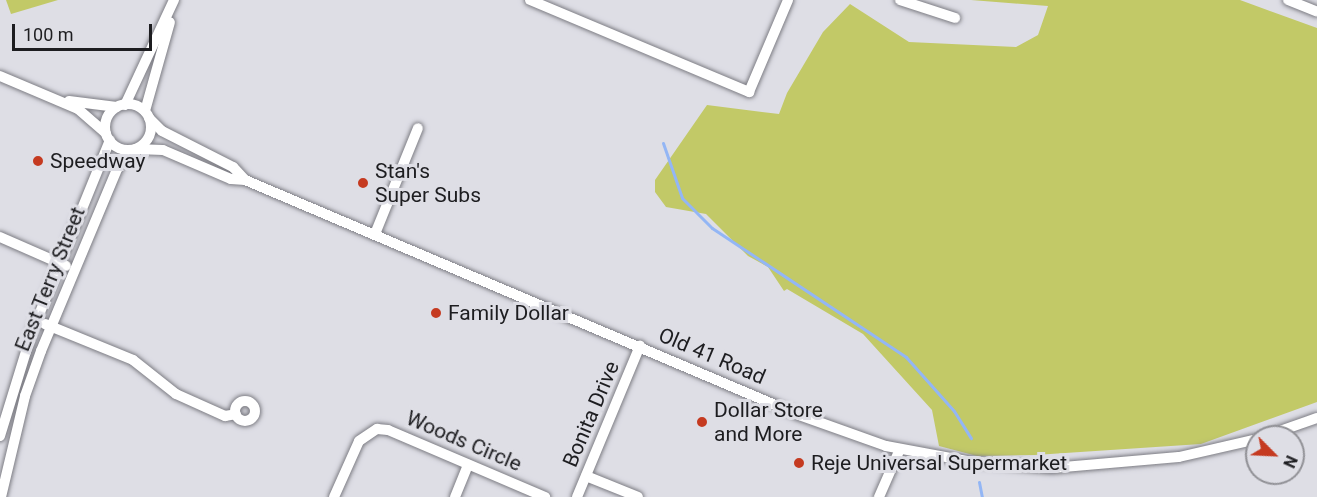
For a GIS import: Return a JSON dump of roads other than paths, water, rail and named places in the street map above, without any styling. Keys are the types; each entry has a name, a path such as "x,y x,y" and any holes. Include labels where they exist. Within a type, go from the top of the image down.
{"street":[{"path":"108,137 107,118 121,106 175,0"},
{"path":"0,76 78,109 108,137 133,149 151,132 147,115 175,0"},
{"path":"530,0 749,92 789,0"},
{"path":"900,0 955,18"},
{"path":"1288,0 1317,12"},
{"path":"40,93 103,108 121,106 147,115"},
{"name":"Old 41 Road","path":"147,115 162,131 233,167 245,180"},
{"path":"375,234 417,128"},
{"name":"East Terry Street","path":"0,436 36,321 108,137"},
{"name":"Old 41 Road","path":"133,149 163,150 231,179 245,180 799,415 900,449 967,461 1052,468 1179,457 1245,442"},
{"name":"East Terry Street","path":"1,497 25,396 50,326 74,270 133,149"},
{"path":"0,237 74,270"},
{"path":"36,321 133,360 176,394 225,416 236,414"},
{"name":"Bonita Drive","path":"577,497 640,346"},
{"path":"1297,425 1317,418"},
{"name":"Woods Circle","path":"334,497 359,441 377,429 388,430 545,497"},
{"path":"879,497 900,449"},
{"path":"455,497 468,465"},
{"path":"586,476 638,497"}],"waterway":[{"path":"663,143 682,198 712,228 906,357 954,411 971,438"},
{"path":"979,482 982,497"}],"place":[{"name":"Speedway","path":"38,161"},
{"name":"Stan's Super Subs","path":"363,183"},
{"name":"Family Dollar","path":"436,313"},
{"name":"Dollar Store and More","path":"702,422"},
{"name":"Reje Universal Supermarket","path":"799,463"}]}
